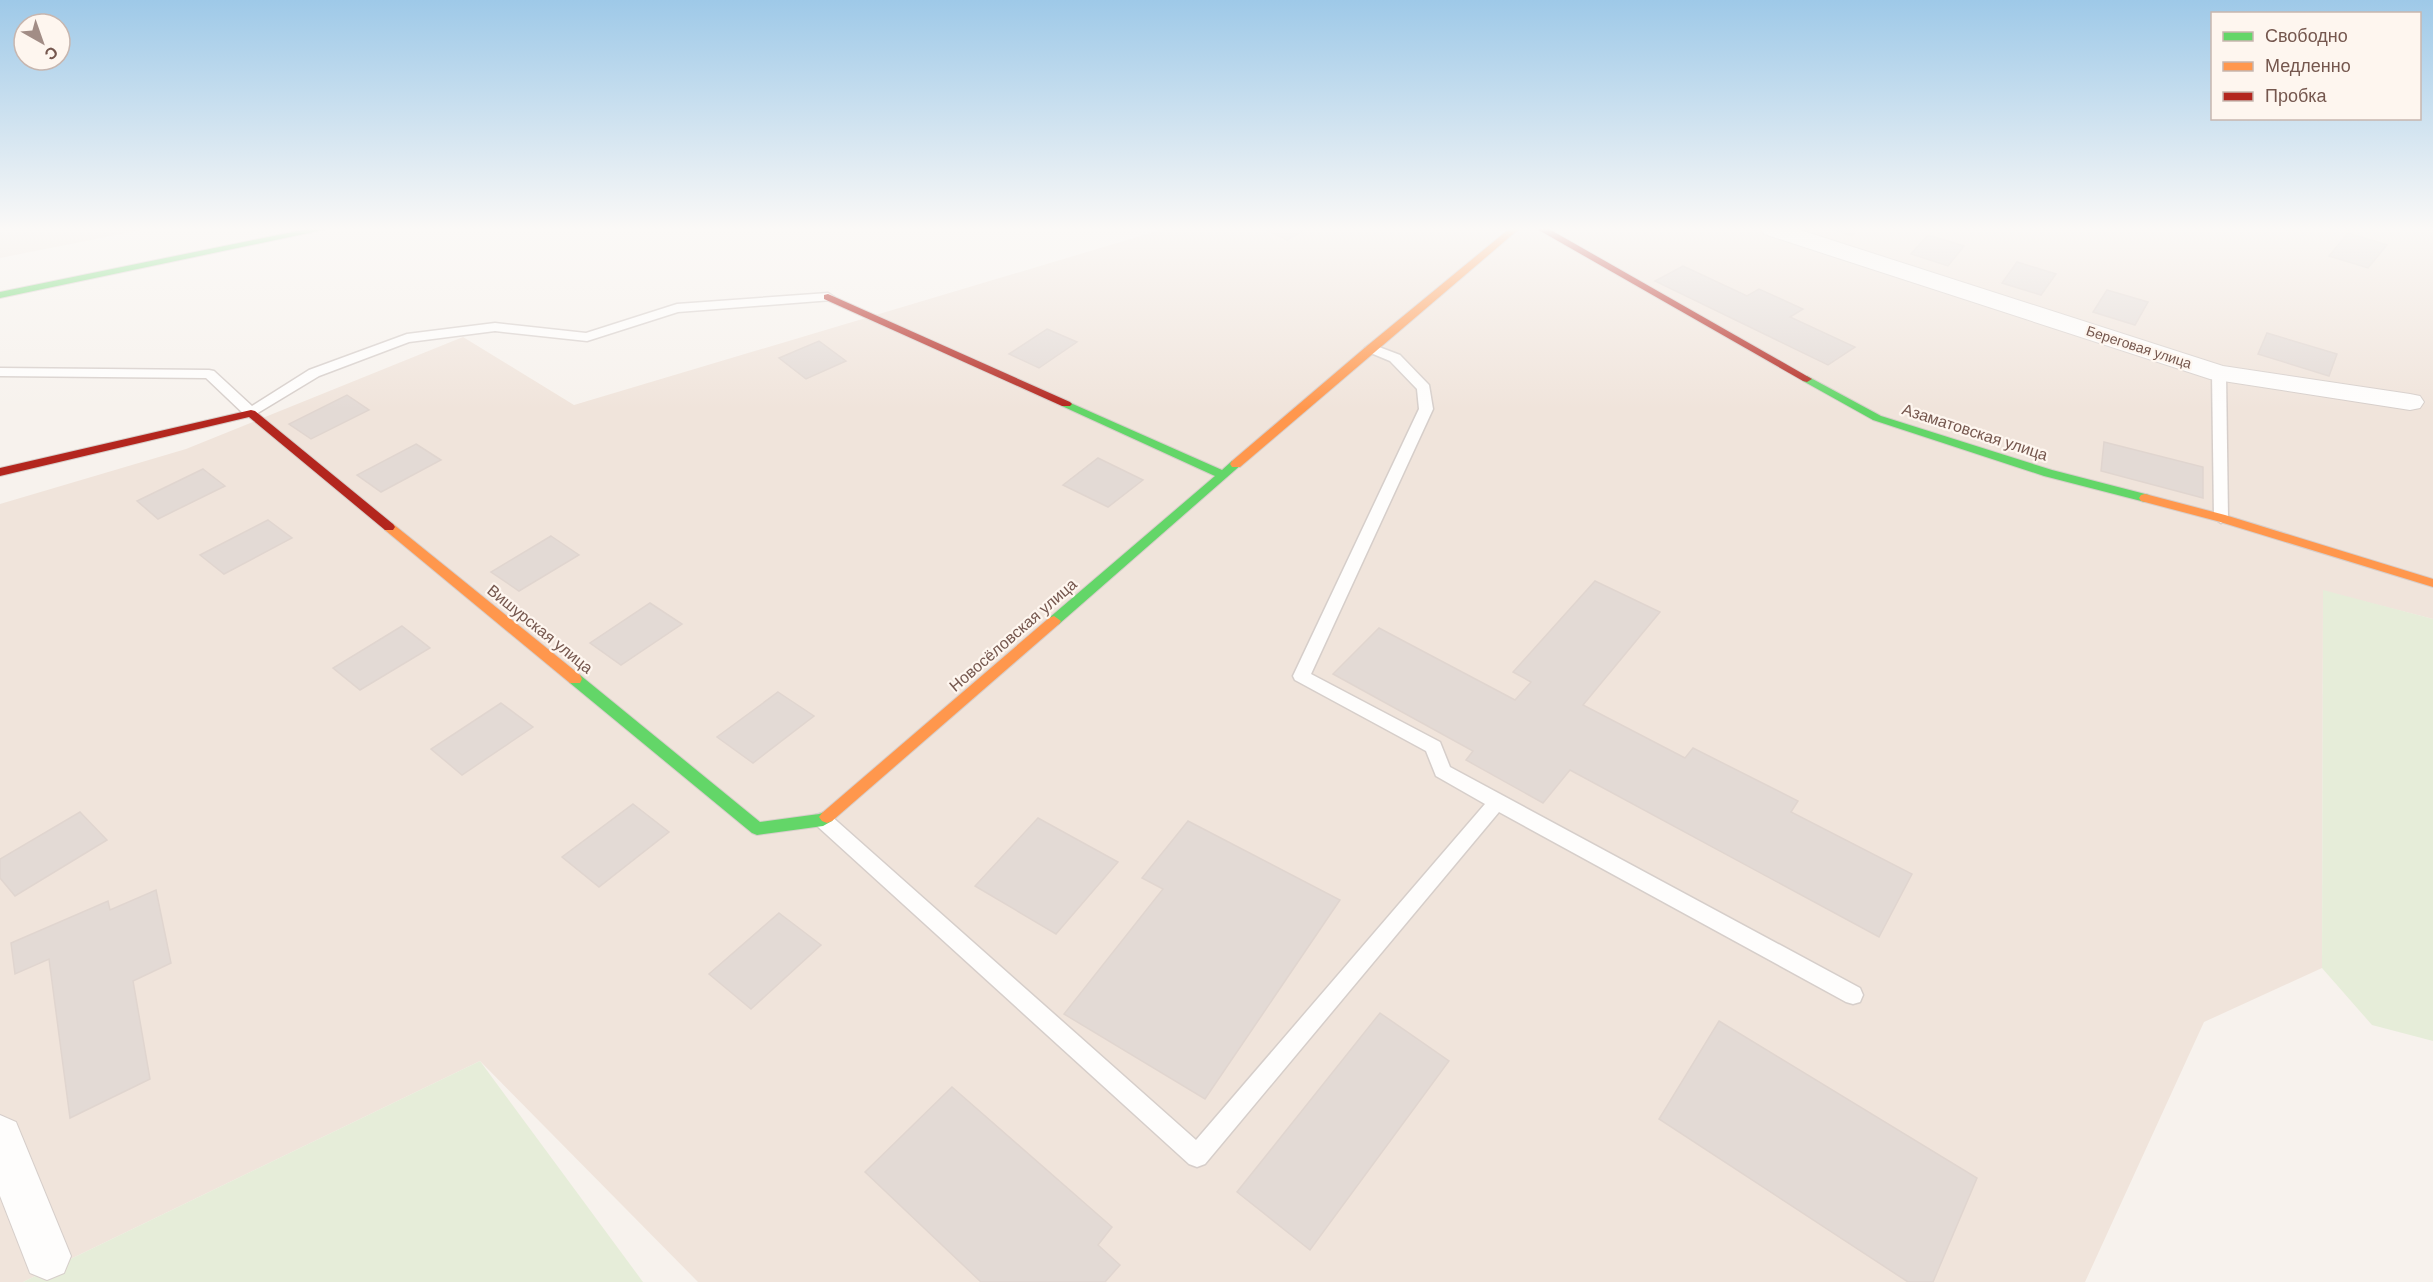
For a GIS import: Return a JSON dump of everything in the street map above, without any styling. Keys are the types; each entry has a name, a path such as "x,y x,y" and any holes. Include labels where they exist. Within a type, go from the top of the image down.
{"street":[{"path":"0,295 31,289"},
{"name":"Новосёловская улица","path":"823,820 1371,348 1443,289"},
{"name":"Азаматовская улица","path":"1646,289 1877,418 2048,473 2222,518 2433,583"},
{"name":"Береговая улица","path":"1956,289 2219,373 2410,402"},
{"path":"828,297 1223,475"},
{"path":"0,472 251,413"},
{"name":"Вишурская улица","path":"251,413 757,829 823,820"},
{"path":"0,1137 47,1256"}],"lane":[{"path":"0,372 209,374 251,413 314,373 407,338 495,327 587,337 677,308 828,297"},
{"path":"1371,348 1395,358 1424,388 1426,409 1301,676 1434,747 1442,771 1853,995"},
{"path":"2219,373 2222,518"},
{"path":"823,820 1197,1156 1497,802"}],"shaded area":[{"path":"963,289 2433,289 2433,619 2323,591 2322,968 2204,1022 2085,1282 698,1282 480,1061 23,1282 0,1282 0,504 186,449 463,337 574,405"}],"green space":[{"path":"2323,590 2433,619 2433,1041 2372,1025 2322,968"},
{"path":"480,1061 643,1282 23,1282"}],"building":[{"path":"1671,289 1732,289 1747,296 1759,289 1803,309 1790,317 1855,347 1828,365"},
{"path":"2021,289 2045,289 2041,295"},
{"path":"2107,290 2148,302 2135,325 2093,312"},
{"path":"1047,329 1077,342 1039,368 1009,354"},
{"path":"2267,333 2337,354 2329,376 2258,354"},
{"path":"819,341 846,361 806,379 779,358"},
{"path":"347,395 369,410 311,439 289,424"},
{"path":"2104,442 2203,467 2203,498 2101,471"},
{"path":"416,444 441,460 381,492 357,475"},
{"path":"1098,458 1143,480 1108,507 1063,485"},
{"path":"203,469 225,486 158,519 137,501"},
{"path":"268,520 292,538 224,574 200,555"},
{"path":"551,536 579,555 519,591 491,572"},
{"path":"1595,581 1660,612 1583,705 1685,758 1693,748 1798,801 1791,812 1912,874 1879,937 1570,770 1543,803 1466,760 1473,751 1333,674 1379,628 1515,700 1531,682 1513,672"},
{"path":"650,603 682,624 621,665 590,643"},
{"path":"402,626 430,648 360,690 333,668"},
{"path":"778,692 814,716 753,763 717,737"},
{"path":"501,703 533,727 462,775 431,749"},
{"path":"633,804 669,832 599,887 562,857"},
{"path":"80,812 107,840 15,896 0,878 0,859"},
{"path":"1038,818 1118,862 1056,934 975,886"},
{"path":"1188,821 1340,900 1205,1099 1064,1014 1163,889 1142,878"},
{"path":"156,890 171,963 133,981 150,1079 70,1118 49,959 15,974 11,943 108,901 110,910"},
{"path":"779,913 821,945 751,1009 709,974"},
{"path":"1380,1013 1449,1061 1310,1250 1237,1192"},
{"path":"1719,1021 1977,1178 1933,1282 1908,1282 1659,1119"},
{"path":"952,1087 1112,1227 1098,1245 1120,1265 1105,1282 981,1282 865,1172"}],"traffic: fast":[{"path":"0,295 30,289"},
{"path":"1807,379 1877,418 2048,473 2145,498"},
{"path":"1066,404 1223,475"},
{"path":"1054,621 1236,464"},
{"path":"575,679 757,829 823,820 827,817"}],"traffic: slow":[{"path":"1236,464 1443,289"},
{"path":"2145,498 2221,518 2433,583"},
{"path":"389,527 575,679"},
{"path":"827,817 1054,621"}],"traffic: jam":[{"path":"1647,289 1807,379"},
{"path":"828,297 1066,404"},
{"path":"0,472 251,413 389,527"}]}
